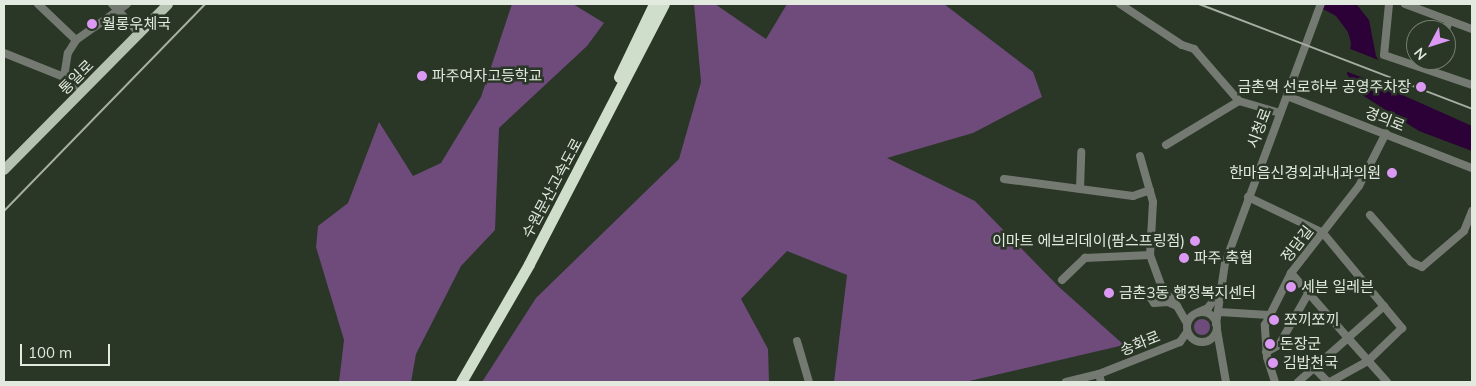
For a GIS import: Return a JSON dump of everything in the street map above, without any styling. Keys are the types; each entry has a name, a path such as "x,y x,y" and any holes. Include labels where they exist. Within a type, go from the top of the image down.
{"highway":[{"name":"수원문산고속도로","path":"453,382 548,213 654,4"},
{"name":"수원문산고속도로","path":"461,382 528,264 664,4"}],"main road":[{"name":"통일로","path":"4,170 168,4"}],"street":[{"path":"38,4 76,40"},
{"path":"112,4 140,34"},
{"path":"64,77 68,53 76,40 128,4"},
{"path":"1120,4 1182,45 1194,49 1240,101 1280,113"},
{"path":"1389,4 1384,55 1406,62"},
{"path":"1405,4 1449,20"},
{"name":"시청로","path":"1217,326 1225,263 1248,196 1319,8"},
{"path":"1456,23 1472,29"},
{"path":"4,53 64,77 83,90"},
{"path":"1431,70 1472,85"},
{"name":"경의로","path":"1287,96 1472,168"},
{"path":"1166,145 1240,101"},
{"name":"정담길","path":"1275,382 1266,352 1265,325 1269,315 1291,273 1359,186 1386,133"},
{"path":"1080,189 1081,152"},
{"path":"1140,156 1153,202 1150,255 1162,288 1177,306 1187,323 1190,336 1207,341 1218,349"},
{"path":"1004,179 1132,196 1150,190"},
{"path":"1248,196 1323,233 1402,328 1368,361 1329,382 1314,368"},
{"path":"1370,215 1411,262 1422,267 1464,232 1472,211"},
{"path":"1062,280 1086,258 1150,255"},
{"path":"1291,273 1386,382"},
{"path":"1187,323 1198,312 1208,308 1220,291"},
{"path":"1266,352 1279,345 1309,292"},
{"path":"1150,297 1154,303 1168,302 1177,306"},
{"path":"1298,382 1384,306"},
{"path":"1198,312 1211,315 1217,326 1218,349 1226,382"},
{"path":"1219,312 1269,315"},
{"path":"1207,341 1217,326"},
{"name":"송화로","path":"1066,382 1100,378 1190,336"},
{"path":"797,341 809,382"}],"shaded area":[{"path":"512,4 573,4 604,23 587,46 499,128 495,230 461,266 416,354 411,382 339,382 344,340 316,247 318,226 348,203 379,122 413,176 441,163 481,97"},
{"path":"694,4 715,4 766,39 787,4 944,4 1033,72 1042,97 973,133 887,158 975,201 1059,287 1124,345 965,382 834,382 847,275 787,251 741,299 768,349 769,382 482,382 536,298 679,159 701,82"},
{"path":"1314,4 1357,5 1369,20 1376,56 1398,93 1472,126 1472,151 1419,131 1359,93 1347,74 1351,43 1348,32 1336,16"},
{"path":"1199,319 1205,319 1210,324 1208,333 1199,335 1194,330 1194,324"}],"pier":[{"path":"1348,48 1381,61 1389,77 1403,93 1345,71"}],"railway":[{"path":"4,211 205,4"},
{"path":"1199,4 1472,109"}],"place":[{"name":"월롱우체국","path":"92,24"},
{"name":"파주여자고등학교","path":"422,76"},
{"name":"금촌역 선로하부 공영주차장","path":"1421,87"},
{"name":"한마음신경외과내과의원","path":"1392,173"},
{"name":"이마트 에브리데이(팜스프링점)","path":"1195,241"},
{"name":"파주 축협","path":"1184,258"},
{"name":"세븐 일레븐","path":"1291,287"},
{"name":"금촌3동 행정복지센터","path":"1109,293"},
{"name":"쪼끼쪼끼","path":"1274,320"},
{"name":"돈장군","path":"1270,344"},
{"name":"김밥천국","path":"1273,363"}]}
